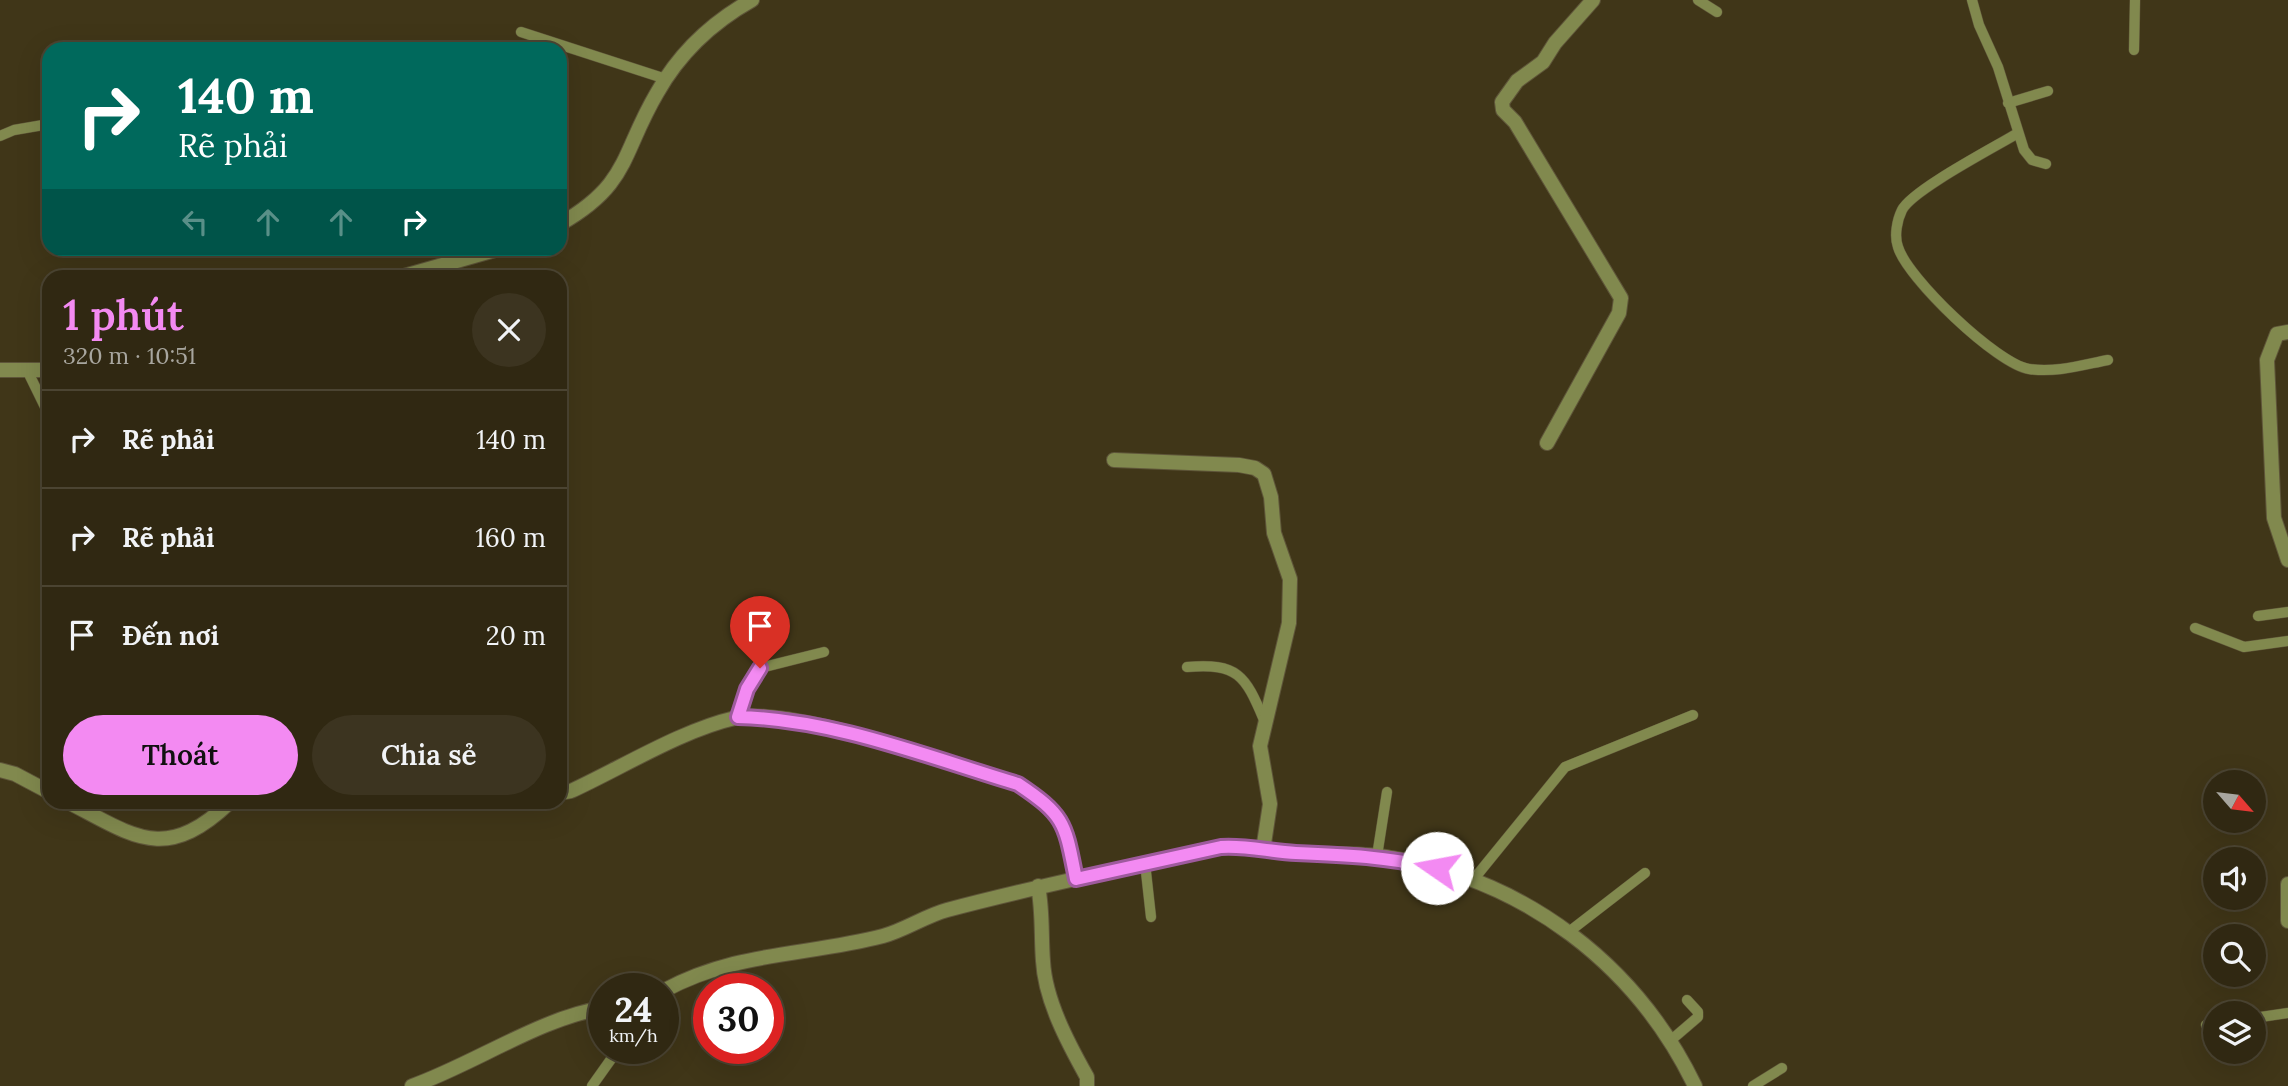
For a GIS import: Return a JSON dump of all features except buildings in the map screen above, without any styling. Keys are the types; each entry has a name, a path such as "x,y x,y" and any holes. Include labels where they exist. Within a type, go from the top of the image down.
{"street":[{"path":"567,219 600,197 621,170 666,79 700,35 752,0"},
{"path":"1547,443 1619,313 1621,298 1515,122 1503,110 1502,102 1517,81 1543,62 1555,43 1593,0"},
{"path":"425,270 474,256"},
{"path":"2288,332 2277,334 2267,360 2274,518 2288,560"},
{"path":"0,370 42,370"},
{"path":"1114,460 1240,465 1255,467 1264,474 1271,497 1274,533 1290,579 1289,623 1278,681 1264,720 1260,746 1270,804 1263,850"},
{"path":"567,792 705,727 738,717 776,718 815,726 1018,784 1046,803 1066,828 1076,879"},
{"path":"0,770 15,774 42,788"},
{"path":"81,809 130,835 152,839 177,835 210,820 222,809"},
{"path":"679,983 721,967 777,953 837,946 886,935 943,911 1038,886 1221,847 1240,845 1263,850 1377,856 1437,868 1473,880 1570,931 1626,983 1670,1041 1695,1086"},
{"path":"2288,884 2288,921"},
{"path":"1038,886 1043,914 1043,962 1048,990 1087,1077 1087,1086"},
{"path":"412,1086 444,1075 550,1025 588,1013"}],"lane":[{"path":"1698,0 1717,12"},
{"path":"1972,0 2018,134 2029,157 2046,164"},
{"path":"2134,50 2135,0"},
{"path":"521,32 552,42"},
{"path":"567,47 666,79"},
{"path":"2008,103 2048,91"},
{"path":"0,136 14,130 42,125"},
{"path":"2018,134 1920,193 1903,208 1896,230 1898,247 1909,267 1957,321 2007,361 2028,369 2060,370 2108,360"},
{"path":"27,370 42,401"},
{"path":"2258,616 2288,612"},
{"path":"2195,628 2244,647 2288,641"},
{"path":"738,717 747,689 760,668 824,652"},
{"path":"1187,667 1219,665 1238,674 1250,685 1264,720"},
{"path":"1473,880 1565,767 1693,715"},
{"path":"1377,856 1387,792"},
{"path":"1145,863 1151,917"},
{"path":"1570,931 1645,873"},
{"path":"720,973 721,967"},
{"path":"1670,1041 1698,1017 1698,1012 1687,1000"},
{"path":"2266,1016 2288,1013"},
{"path":"592,1086 608,1064"},
{"path":"1753,1086 1782,1068"}],"route":[{"path":"760,668 747,689 738,717 776,718 815,726 1018,784 1046,803 1066,828 1076,879 1240,845 1296,853 1343,853 1390,858 1437,868"}]}
